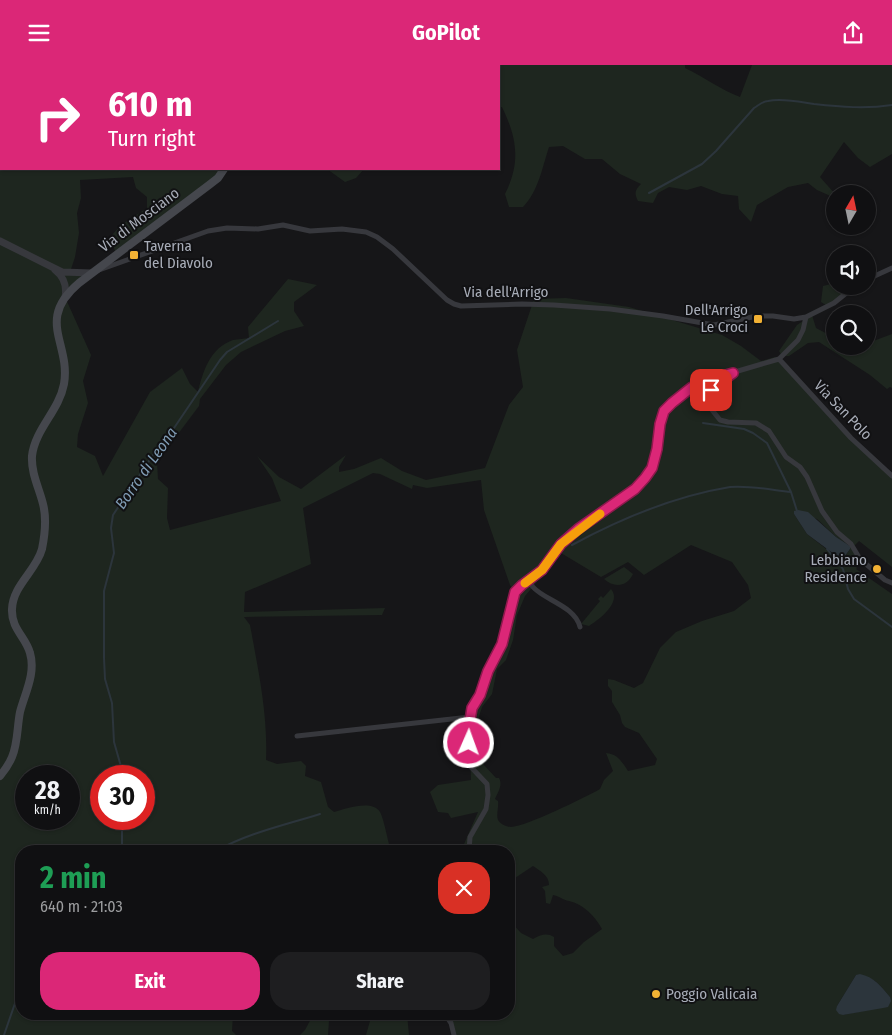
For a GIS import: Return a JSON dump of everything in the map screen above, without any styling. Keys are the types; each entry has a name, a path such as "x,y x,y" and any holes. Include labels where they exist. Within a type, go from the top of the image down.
{"main road":[{"name":"Via di Mosciano","path":"65,297 70,290 218,178 223,170"},
{"path":"0,776 13,756 20,714 31,673 30,653 12,618 12,608 14,597 19,587 35,566 41,552 45,534 43,505 34,476 32,459 40,431 59,402 64,383 64,370 56,325 60,304 65,297"}],"street":[{"name":"Via dell'Arrigo","path":"92,273 208,231 227,228 258,229 283,225 310,231 342,229 366,232 377,237 454,304 461,306 529,304 572,306 663,316 714,325 757,316 794,319 806,317 834,303 844,295"},
{"path":"0,241 53,268 70,273 92,273"},
{"path":"53,268 63,278 66,285 65,297"},
{"path":"876,275 892,268"},
{"path":"469,845 470,837 486,809 488,795 487,784 470,766 470,717 472,708 483,689 488,671 502,644 515,592 542,570 561,544 578,529 635,489 645,478 652,468 664,411 692,387 704,381 779,359 798,340 806,317"},
{"name":"Via San Polo","path":"779,359 851,438 892,476"},
{"path":"733,373 711,390 709,396 712,409 720,419 728,422 756,423 769,431 786,457 800,467 807,477 822,511 837,532 851,543 860,559 885,580 892,583"},
{"path":"529,581 534,588 559,603 574,616 579,622 580,627"},
{"path":"297,736 470,717"},
{"path":"450,1020 454,1035"}],"shaded area":[{"path":"500,65 685,65 685,68 740,97 752,65 892,65 892,154 870,167 858,158 844,142 820,177 827,185 826,194 808,183 788,187 757,205 751,222 739,209 738,196 722,194 701,186 687,190 669,187 658,193 653,203 638,201 636,192 641,184 620,174 602,159 585,159 563,146 549,147 533,193 523,207 509,207 505,194 513,171 515,150 507,118 502,107 500,107"},
{"path":"0,170 223,170 116,255 111,236 121,225 147,208 147,197 136,188 133,177 80,180 81,198 77,213 79,233 70,272 92,273 65,297 91,355 83,381 88,403 78,434 77,447 95,456 103,476 150,392 182,368 190,384 198,392 205,368 213,354 233,340 249,338 248,327 288,279 317,285 294,302 294,311 304,326 285,331 241,352 226,365 200,399 199,406 157,462 158,479 168,488 167,518 170,530 281,501 272,478 257,456 279,477 301,489 346,455 339,467 339,472 354,469 381,458 402,471 426,480 485,468 509,405 523,387 517,350 534,299 566,298 629,307 722,335 761,361 775,357 779,359 851,438 892,476 892,567 859,541 854,546 861,563 854,565 856,569 892,594 892,1035 454,1035 448,1020 515,1020 515,926 521,933 533,939 544,935 554,937 554,946 563,956 573,953 602,929 592,915 579,905 553,895 550,904 546,903 545,891 542,887 549,885 549,882 544,874 533,866 515,878 515,845 464,845 478,812 451,818 448,813 438,812 430,792 438,785 471,780 469,726 486,677 502,644 515,592 510,585 484,510 481,480 427,488 413,485 412,489 380,474 373,473 303,508 311,564 245,592 244,612 385,608 382,615 244,617 250,625 262,692 266,760 277,764 301,761 306,766 305,776 321,782 328,807 334,812 365,805 376,808 380,812 389,845 15,845 15,1020 233,1020 232,1031 236,1035 0,1035","holes":["794,512 817,519 836,537 850,546 843,559 839,559 807,534","691,545 732,562 748,585 751,598 734,611 676,632 660,648 643,683 634,688 608,679 608,686 612,691 612,702 620,715 622,723 625,727 639,733 657,759 655,765 628,771 617,757 606,753 613,771 604,780 600,789 529,822 511,827 500,823 497,816 498,801 495,799 500,789 500,781 484,765 477,747 485,730 477,723 482,707 492,694 497,669 506,660 513,640 517,615 525,596 561,553 601,577 628,562 644,575","856,975 868,977 876,981 890,997 877,1008 843,1015 837,1006"]},
{"path":"328,170 363,170 356,178 345,182"},
{"path":"826,285 826,295 842,295 836,301 826,305 821,302 823,286"},
{"path":"812,315 816,328 826,333 826,347 819,342 808,343 789,356 782,356 779,351 797,325"},
{"path":"892,334 892,388 887,389 870,375 839,355 876,355 876,340"},
{"path":"794,511 808,512 836,537 850,546 842,560 807,534 794,514"},
{"path":"624,567 633,574 624,584 612,584 604,579"},
{"path":"611,589 614,599 608,610 589,626 581,624 600,601 598,599 601,596 603,598"},
{"path":"860,974 873,980 887,993 891,1001 888,1007 843,1015 839,1014 836,1010 837,1006 856,975"},
{"path":"310,1020 330,1020 328,1035 300,1035"},
{"path":"370,1020 408,1020 409,1035 366,1035"}],"waterway":[{"path":"649,193 702,164 754,108 764,102 785,100 853,107 892,105"},
{"name":"Borro di Leona","path":"121,765 114,742 112,703 105,679 104,658 104,591 114,553 111,528 113,515 220,360 227,352 278,321"},
{"path":"703,423 744,429 767,443 791,492 797,511"},
{"path":"572,545 609,526 668,502 709,491 730,487 752,487 791,492"},
{"path":"827,549 843,569 848,589 854,599 892,627"},
{"path":"228,845 254,834 320,814"},
{"name":"Borro di Leona","path":"122,830 122,845"},
{"name":"Borro di Leona","path":"4,1035 15,1003"}],"slow traffic":[{"path":"525,583 542,570 561,544 578,529 600,514"}],"place":[{"name":"Taverna del Diavolo","path":"134,255"},
{"name":"Dell'Arrigo Le Croci","path":"758,319"},
{"name":"Lebbiano Residence","path":"877,569"},
{"name":"Poggio Valicaia","path":"656,994"}],"route":[{"path":"469,743 472,708 483,689 488,671 502,644 515,592 542,570 561,544 578,529 635,489 645,478 652,468 664,411 692,387 704,381 733,373 711,390"}]}
